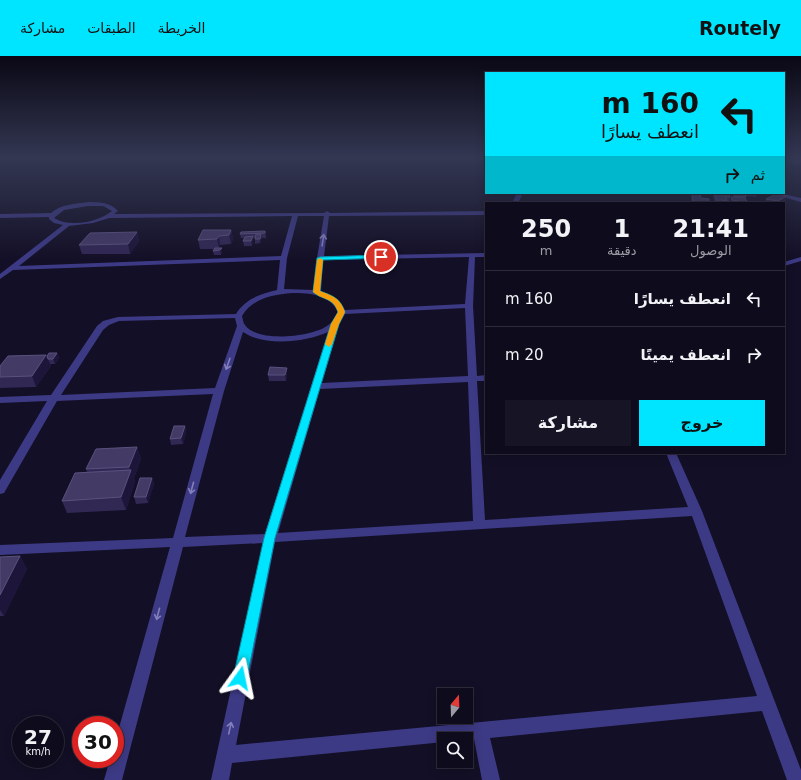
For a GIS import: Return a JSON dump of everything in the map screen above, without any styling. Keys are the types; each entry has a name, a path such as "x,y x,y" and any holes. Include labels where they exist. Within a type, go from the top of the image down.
{"street":[{"path":"775,194 801,200"},
{"path":"0,216 52,215 60,210 88,204 102,204 112,206 115,211 110,216"},
{"path":"317,292 320,258 327,213"},
{"path":"52,215 51,218 54,221 68,224 84,223 110,216 327,213 485,213"},
{"path":"280,292 284,258 296,214"},
{"path":"0,277 68,224"},
{"path":"472,255 469,306 479,524"},
{"path":"320,258 485,255"},
{"path":"11,268 284,258"},
{"path":"785,264 801,259"},
{"path":"113,780 218,391 240,321 242,308 251,301 264,295 292,291 317,292 330,297 339,304 342,312"},
{"path":"342,312 469,306"},
{"path":"220,780 270,538 315,386 335,324 342,312"},
{"path":"0,490 54,398 100,328 110,321 118,319 240,321 251,334 267,338 286,339 306,337 323,331 335,324"},
{"path":"315,386 485,378"},
{"path":"0,400 218,391"},
{"path":"672,454 696,511 796,780"},
{"path":"0,550 270,538 696,511"},
{"path":"224,755 767,703"},
{"path":"480,730 491,780"}],"building":[{"path":"692,194 700,194 701,198 709,199 709,202 693,201"},
{"path":"714,194 729,194 730,197 725,197 727,200 722,201 729,202 717,201"},
{"path":"734,194 745,194 746,197 734,196"},
{"path":"776,194 787,196 778,201 766,199"},
{"path":"731,197 745,198 747,202 740,202 732,200"},
{"path":"203,230 231,230 229,235 219,236 217,239 198,240"},
{"path":"265,231 265,233 240,234 241,232"},
{"path":"137,232 128,244 79,245 90,233"},
{"path":"256,234 261,234 260,239 255,239"},
{"path":"253,236 251,241 243,241 245,237"},
{"path":"215,248 222,248 220,250 213,251"},
{"path":"49,353 57,353 53,359 48,359 47,356"},
{"path":"46,355 32,376 0,377 0,366 8,356"},
{"path":"270,367 287,368 285,375 268,375"},
{"path":"174,426 185,426 181,438 170,439"},
{"path":"137,447 129,467 86,469 96,449"},
{"path":"131,470 121,497 62,501 75,473"},
{"path":"140,478 152,478 146,497 134,497"},
{"path":"20,556 0,595 0,557"}],"slow traffic":[{"path":"320,260 317,292 330,297 339,304 342,312 335,324 329,344"}],"route":[{"path":"240,678 270,538 315,386 335,324 342,312 339,304 330,297 317,292 320,258 381,257"}]}
